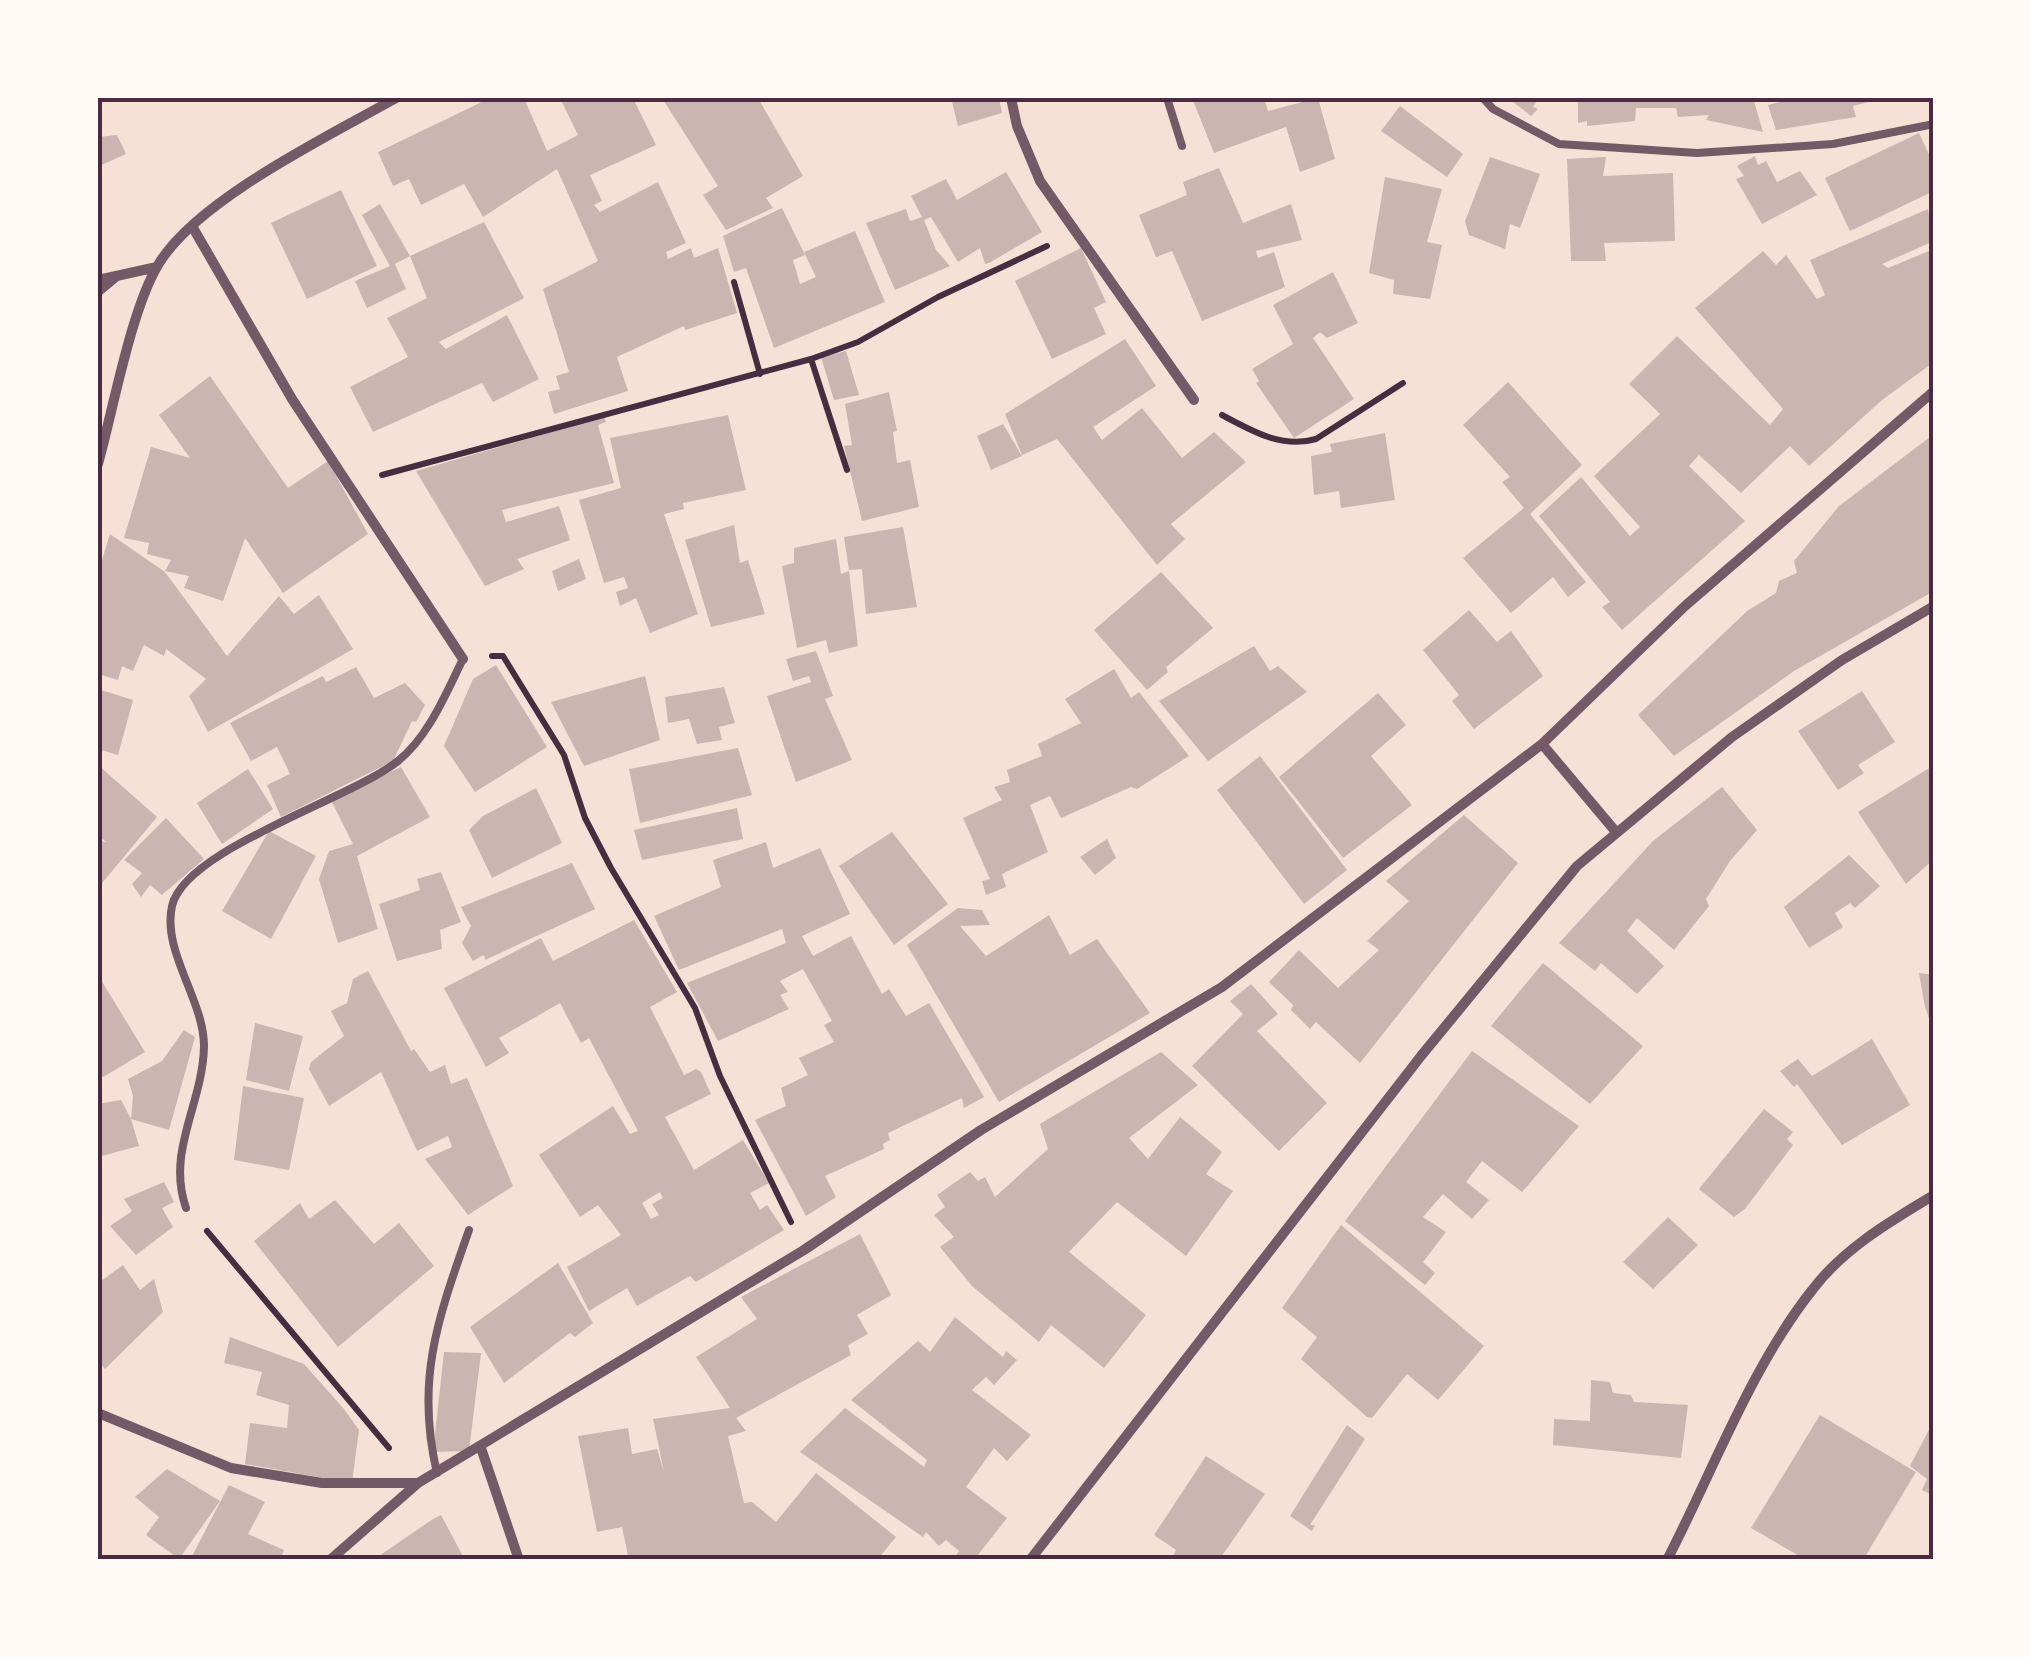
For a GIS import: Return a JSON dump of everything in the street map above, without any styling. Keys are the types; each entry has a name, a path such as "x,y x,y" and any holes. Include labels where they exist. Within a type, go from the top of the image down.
{"street":[{"path":"98,464 157,266 192,226 265,174 396,98"},
{"path":"1011,98 1017,126 1040,181 1194,400"},
{"path":"192,226 236,310 463,658"},
{"path":"98,280 157,266"},
{"path":"330,1560 418,1483 804,1250 981,1130 1222,987 1542,744 1685,606 1934,391"},
{"path":"1030,1560 1526,924 1577,866 1732,736 1842,660 1934,606"},
{"path":"1542,744 1616,832"},
{"path":"1667,1560 1781,1337 1814,1287 1863,1240 1934,1195"},
{"path":"98,1413 231,1468 322,1483 418,1483"},
{"path":"481,1448 519,1560"}],"lane":[{"path":"1167,98 1182,146"},
{"path":"1483,98 1493,109 1558,144 1697,153 1832,144 1934,124"},
{"path":"98,294 116,278"},
{"path":"186,1208 177,1185 178,1160 203,1075 204,1039 172,925 172,906 178,892 204,864 362,785 398,761 422,736 463,658"},
{"path":"437,1473 426,1420 427,1378 434,1332 469,1230"}],"path":[{"path":"351,484 811,359 858,342 938,297 1077,232"},
{"path":"734,282 760,374"},
{"path":"811,359 847,470"},
{"path":"1194,400 1260,434 1300,444 1403,383"},
{"path":"463,658 502,656 564,755 585,818 695,1008 720,1076 804,1250"},
{"path":"186,1208 418,1483"}],"building":[{"path":"490,98 524,98 547,151 578,135 560,98 633,98 656,145 590,175 602,201 594,205 600,212 658,182 686,243 666,252 668,259 691,248 694,258 718,248 737,313 685,330 684,326 617,357 628,391 554,414 548,392 560,389 556,376 569,372 543,289 598,261 557,169 483,217 464,184 421,205 409,179 393,186 378,152"},
{"path":"662,98 758,98 803,176 766,198 773,208 726,230 703,195 718,186"},
{"path":"951,98 999,98 1002,113 958,126"},
{"path":"1192,98 1264,98 1268,111 1318,98 1335,159 1300,172 1286,127 1214,153"},
{"path":"1508,98 1539,98 1533,107 1538,109 1531,116"},
{"path":"1578,98 1753,98 1763,132 1706,120 1709,115 1678,117 1676,108 1636,108 1635,121 1587,126 1587,121 1578,123"},
{"path":"1796,98 1881,99 1853,106 1856,117 1776,130 1768,105"},
{"path":"1400,106 1463,154 1447,177 1381,131"},
{"path":"1919,133 1934,165 1934,191 1850,231 1825,178"},
{"path":"117,135 126,154 99,166 98,137"},
{"path":"1755,156 1758,165 1766,161 1777,182 1800,171 1817,195 1762,224 1736,179 1744,176 1737,166"},
{"path":"1490,157 1540,174 1520,228 1510,224 1505,249 1469,235 1465,221"},
{"path":"1606,157 1603,176 1673,173 1675,241 1604,243 1606,261 1571,261 1567,159"},
{"path":"1219,168 1243,223 1291,204 1302,240 1256,251 1258,258 1274,252 1285,287 1202,321 1172,251 1156,257 1139,215 1187,195 1183,182"},
{"path":"1006,172 1042,232 989,263 985,264 980,248 958,262 931,217 924,220 936,250 950,266 895,290 866,223 906,209 910,221 922,217 911,196 946,179 957,200"},
{"path":"1385,177 1442,189 1427,242 1442,245 1430,299 1393,294 1394,280 1369,273"},
{"path":"341,190 377,266 307,299 271,223"},
{"path":"380,204 410,256 395,264 406,289 367,308 355,281 390,266 362,215"},
{"path":"782,208 805,255 793,260 800,284 816,277 804,252 855,231 885,302 774,348 746,268 734,272 723,236"},
{"path":"1928,209 1934,241 1882,264 1888,268 1934,249 1934,362 1882,400 1809,466 1790,446 1741,493 1699,455 1689,466 1745,521 1622,630 1602,607 1610,602 1539,516 1581,477 1630,536 1640,527 1594,476 1660,414 1629,384 1677,336 1770,425 1783,409 1695,308 1763,251 1776,265 1786,255 1817,299 1825,295 1810,260"},
{"path":"484,222 524,298 439,342 446,349 507,315 539,379 493,402 482,383 373,432 350,387 408,357 387,318 427,298 410,256"},
{"path":"1081,248 1106,302 1094,308 1106,334 1052,359 1015,281"},
{"path":"1333,272 1358,323 1327,338 1320,332 1313,338 1354,399 1294,438 1256,383 1259,381 1252,369 1293,344 1273,305"},
{"path":"1125,339 1156,386 1093,427 1102,440 1142,408 1182,458 1214,432 1246,462 1171,524 1185,539 1157,565 1057,439 1022,455 1005,414"},
{"path":"846,351 859,395 834,400 821,357"},
{"path":"210,376 288,488 328,461 368,534 283,593 245,538 223,601 184,588 189,576 165,571 171,560 147,554 149,543 124,538 151,447 190,458 159,415"},
{"path":"1508,382 1582,465 1530,514 1586,582 1568,597 1553,577 1511,613 1463,558 1524,508 1502,482 1510,477 1463,425"},
{"path":"889,392 897,431 893,432 897,463 910,460 919,507 862,521 844,446 852,445 845,404"},
{"path":"728,415 746,490 683,503 684,509 664,514 698,614 650,633 636,598 620,606 616,592 628,588 624,577 604,583 579,500 621,488 610,438"},
{"path":"604,417 606,422 598,425 614,483 502,510 506,522 559,506 570,540 517,559 524,569 485,586 416,471"},
{"path":"1003,424 1022,456 991,470 977,436"},
{"path":"1385,433 1395,500 1341,508 1339,491 1314,495 1311,456 1332,452 1330,444"},
{"path":"1934,434 1934,591 1794,671 1674,756 1638,715 1747,611 1776,593 1779,581 1797,573 1794,561 1839,506"},
{"path":"734,525 740,563 748,560 765,614 711,627 685,540"},
{"path":"903,527 917,607 866,614 862,569 849,570 844,537"},
{"path":"110,534 165,572 227,656 279,596 294,614 319,595 353,649 208,732 189,696 206,679 166,649 164,656 144,645 133,671 122,666 118,680 98,674 98,573"},
{"path":"836,539 841,574 849,571 858,646 829,653 826,640 797,648 782,566 794,563 794,548"},
{"path":"579,559 586,579 558,591 552,571"},
{"path":"1161,572 1213,628 1166,667 1168,672 1147,690 1094,630"},
{"path":"1469,610 1497,642 1511,631 1543,676 1474,729 1452,701 1459,695 1423,650"},
{"path":"1254,646 1270,671 1278,666 1307,692 1208,761 1159,701"},
{"path":"816,651 833,696 825,699 852,760 796,782 767,696 811,682 809,676 793,681 786,659"},
{"path":"496,665 547,747 475,792 444,746 473,679"},
{"path":"356,667 374,698 405,683 425,705 416,722 412,721 393,761 281,817 267,785 290,774 277,747 251,761 230,723 323,676 326,682"},
{"path":"1114,669 1131,698 1139,692 1189,756 1137,789 1131,787 1061,818 1050,796 1030,805 1048,852 1002,874 1006,887 986,895 982,881 990,879 963,818 1002,800 994,787 1010,782 1007,770 1042,756 1038,744 1081,723 1065,699"},
{"path":"645,676 660,740 584,766 551,702"},
{"path":"724,687 735,723 719,727 722,740 697,744 689,719 668,723 665,697"},
{"path":"98,689 133,700 118,755 98,749"},
{"path":"1862,691 1895,742 1858,765 1864,773 1838,790 1798,731"},
{"path":"1378,693 1406,725 1371,756 1412,805 1343,858 1279,777"},
{"path":"738,748 752,795 640,823 629,769"},
{"path":"1260,756 1347,870 1304,904 1217,790"},
{"path":"98,765 157,817 98,888 98,841 106,842 98,835"},
{"path":"1934,765 1934,859 1906,884 1858,812"},
{"path":"401,767 430,817 357,856 378,929 338,943 319,879 329,851 353,844 331,800"},
{"path":"248,769 273,809 222,844 197,803"},
{"path":"1722,787 1757,830 1730,861 1706,899 1709,906 1674,950 1637,918 1627,931 1664,966 1637,994 1601,963 1595,971 1559,943 1653,841"},
{"path":"536,788 562,843 492,878 469,830 483,816"},
{"path":"737,808 743,839 642,860 634,830"},
{"path":"1464,815 1518,863 1360,1063 1316,1022 1310,1029 1269,982 1299,950 1338,988 1379,950 1367,941 1409,901 1386,881"},
{"path":"166,818 204,859 162,895 150,885 141,897 132,884 142,873 124,860"},
{"path":"269,831 316,856 271,939 222,911"},
{"path":"892,832 948,904 894,945 839,866"},
{"path":"1107,839 1116,858 1095,875 1080,857"},
{"path":"766,842 773,868 820,848 850,914 802,936 813,956 851,936 882,994 889,989 906,1016 929,1003 984,1097 964,1108 962,1098 888,1133 890,1140 883,1144 884,1149 825,1176 836,1197 806,1216 755,1120 786,1106 781,1088 808,1075 799,1058 834,1042 824,1025 832,1021 803,969 780,981 788,992 780,995 789,1009 718,1041 687,983 786,943 782,929 679,970 654,916 721,887 713,860"},
{"path":"1849,855 1880,886 1855,908 1850,903 1835,913 1843,927 1809,948 1784,907"},
{"path":"572,863 595,909 485,960 484,955 473,961 462,943 471,926 461,907"},
{"path":"441,872 461,922 440,930 442,949 397,961 379,904 420,890 417,879"},
{"path":"958,908 982,910 990,925 960,926 986,956 1049,915 1070,955 1097,939 1150,1013 999,1102 907,945"},
{"path":"634,920 677,992 650,1007 684,1075 696,1069 701,1072 711,1094 665,1117 694,1170 743,1140 769,1183 750,1193 760,1210 767,1205 784,1230 696,1282 690,1276 637,1306 627,1288 589,1311 567,1267 621,1235 598,1205 580,1217 539,1155 613,1106 630,1134 638,1131 589,1038 581,1043 560,1003 499,1038 509,1053 486,1067 444,988 541,938 553,961","holes":["660,1192 663,1198 652,1204 659,1215 651,1219 642,1203"]},
{"path":"1543,963 1643,1046 1590,1104 1491,1026"},
{"path":"368,971 411,1051 414,1049 430,1072 445,1065 451,1084 467,1078 513,1186 468,1215 425,1159 452,1147 448,1136 417,1151 381,1072 329,1106 309,1069 311,1062 344,1036 331,1011 347,1003 353,979"},
{"path":"1919,973 1934,975 1934,1032 1925,1007"},
{"path":"101,980 145,1052 103,1077 98,1067"},
{"path":"1251,984 1278,1014 1257,1031 1327,1103 1279,1151 1192,1066 1243,1014 1230,1001"},
{"path":"255,1023 303,1036 289,1091 246,1080"},
{"path":"184,1030 195,1037 169,1130 131,1119 133,1096 128,1079 162,1061"},
{"path":"1872,1039 1910,1105 1842,1145 1797,1084 1794,1087 1780,1071 1798,1059 1812,1076"},
{"path":"1472,1051 1579,1126 1522,1192 1482,1161 1466,1182 1489,1200 1472,1219 1443,1194 1423,1217 1446,1232 1423,1262 1435,1273 1425,1285 1345,1221"},
{"path":"1161,1052 1198,1085 1129,1138 1148,1159 1180,1117 1222,1152 1206,1174 1233,1191 1186,1256 1117,1202 1069,1252 1146,1315 1104,1368 1051,1325 1039,1342 972,1286 940,1247 954,1237 934,1215 945,1207 937,1195 970,1172 978,1181 985,1177 995,1197 1048,1149 1040,1124"},
{"path":"243,1086 304,1098 289,1170 234,1160"},
{"path":"121,1100 139,1146 98,1157 98,1104"},
{"path":"1764,1109 1793,1132 1787,1139 1793,1145 1745,1209 1734,1217 1699,1189"},
{"path":"164,1182 174,1202 162,1208 173,1227 136,1255 110,1226 132,1211 124,1199"},
{"path":"335,1200 374,1244 399,1223 434,1266 338,1347 254,1241 300,1203 309,1219"},
{"path":"1668,1217 1698,1245 1653,1289 1623,1262"},
{"path":"1341,1225 1484,1346 1438,1400 1407,1374 1372,1418 1367,1417 1301,1359 1317,1337 1282,1308"},
{"path":"860,1234 891,1295 857,1315 868,1334 848,1345 851,1355 736,1418 746,1431 728,1436 744,1503 752,1502 776,1522 816,1473 896,1537 877,1560 629,1560 622,1527 597,1532 578,1436 628,1428 632,1454 657,1449 664,1472 653,1419 730,1408 696,1357 757,1319 741,1297"},
{"path":"558,1263 593,1323 575,1337 570,1333 504,1383 470,1327"},
{"path":"123,1265 140,1290 154,1279 163,1312 105,1369 98,1360 98,1275 101,1281"},
{"path":"955,1317 1003,1357 1006,1351 1017,1360 994,1385 986,1377 972,1390 1031,1435 1007,1461 994,1448 966,1487 1007,1518 974,1560 953,1560 959,1551 946,1540 939,1546 926,1532 923,1537 800,1452 845,1408 924,1467 927,1460 851,1400 918,1341 930,1352"},
{"path":"230,1337 304,1364 344,1409 359,1430 352,1483 245,1464 250,1423 287,1428 289,1405 256,1395 262,1372 224,1363"},
{"path":"444,1352 481,1353 469,1451 433,1452"},
{"path":"1591,1380 1610,1382 1613,1393 1631,1395 1634,1402 1688,1405 1681,1458 1553,1445 1554,1419 1590,1421"},
{"path":"1820,1415 1916,1472 1863,1560 1806,1560 1751,1528"},
{"path":"1934,1420 1934,1496 1922,1490 1927,1479 1910,1466"},
{"path":"1347,1425 1365,1439 1310,1525 1315,1525 1312,1531 1290,1516"},
{"path":"1206,1456 1265,1494 1219,1560 1179,1560 1173,1556 1176,1550 1154,1535"},
{"path":"167,1469 220,1501 179,1559 146,1535 159,1517 135,1497"},
{"path":"229,1485 265,1502 248,1534 284,1550 280,1560 190,1560"},
{"path":"441,1515 465,1560 373,1560 433,1519"}]}
